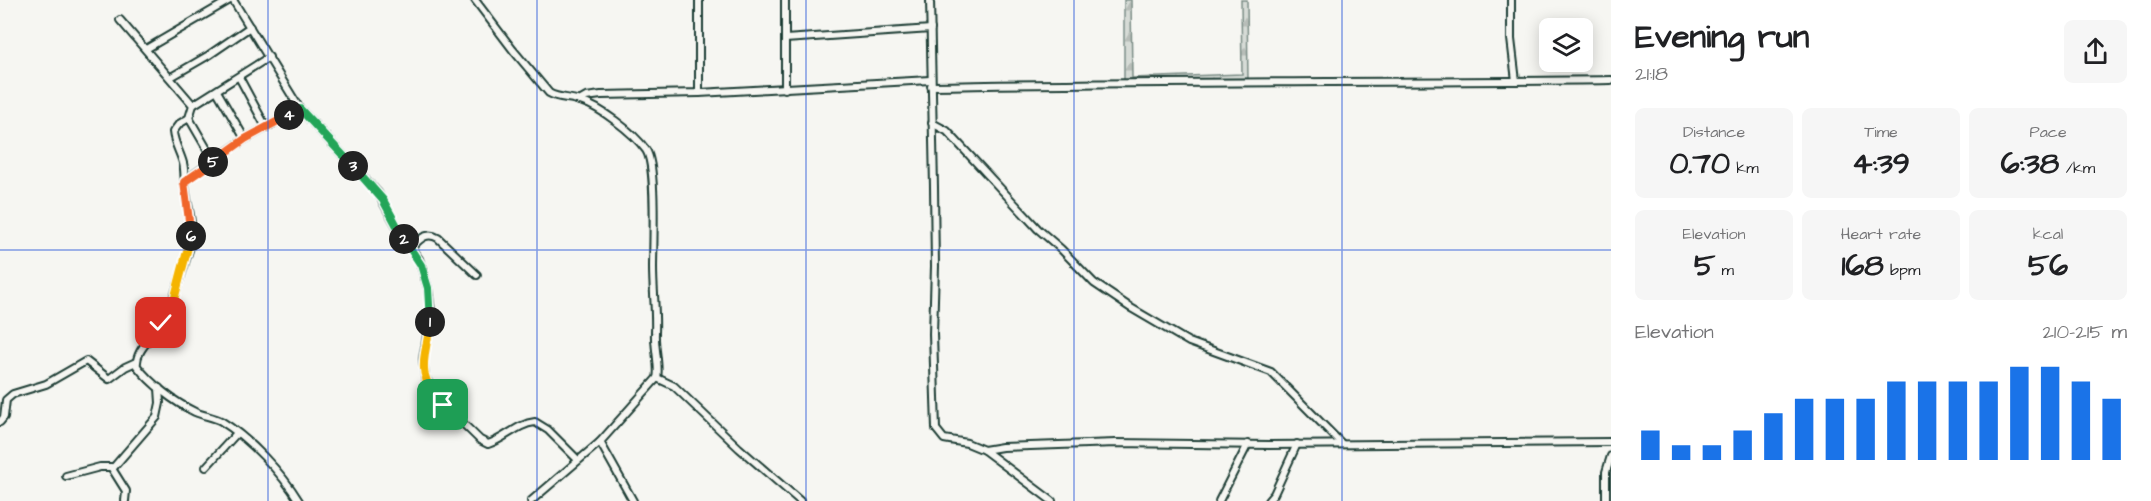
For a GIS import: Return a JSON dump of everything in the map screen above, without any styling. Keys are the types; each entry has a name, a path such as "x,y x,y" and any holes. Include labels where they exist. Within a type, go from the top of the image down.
{"street":[{"path":"146,49 232,0 300,109 378,193 419,259 428,288 431,312 423,368 434,395 462,424 488,444 520,426 535,422 548,430 578,460"},
{"path":"476,0 549,93 557,97 579,100 620,125 643,147 649,157 653,202 653,271 656,310 654,348 657,378 600,442 531,501"},
{"path":"699,0 699,93"},
{"path":"784,0 785,89"},
{"path":"930,0 935,424 941,437 984,450 1052,501"},
{"path":"1511,0 1511,39 1516,81"},
{"path":"120,20 193,105"},
{"path":"171,77 250,27"},
{"path":"785,39 931,28"},
{"path":"0,422 4,415 6,400 13,394 46,384 86,361 109,380 117,376 125,367 136,362 140,352 157,330 174,300 189,248 191,228 184,166 173,132 179,124 189,118 193,105 268,57"},
{"path":"239,77 266,127"},
{"path":"579,100 601,95 931,83 1611,80"},
{"path":"217,91 245,139"},
{"path":"184,182 245,139 300,109"},
{"path":"189,118 214,161"},
{"path":"932,123 947,131 1028,219 1094,283 1131,308 1190,342 1271,372 1341,443"},
{"path":"411,248 425,236 432,234 477,275"},
{"path":"136,362 159,388 187,408 222,422 237,433 271,464 299,501"},
{"path":"657,378 674,386 800,501"},
{"path":"113,468 157,417 160,402 159,388"},
{"path":"206,467 237,433"},
{"path":"600,442 633,501"},
{"path":"984,450 1002,447 1116,443 1611,442"},
{"path":"1219,501 1248,444"},
{"path":"1268,501 1274,494 1297,444"},
{"path":"1605,501 1606,472 1611,456"},
{"path":"66,476 100,467 113,468"},
{"path":"113,468 126,491 125,501"}],"green space":[{"path":"1124,0 1131,0 1132,78 1242,74 1241,0 1247,0 1248,82 1124,83"}],"route":[{"path":"161,323 174,300 191,241 190,216 184,182 255,132 300,109 378,193 407,244 419,259 428,288 431,312 423,372 434,395 443,405"}]}
